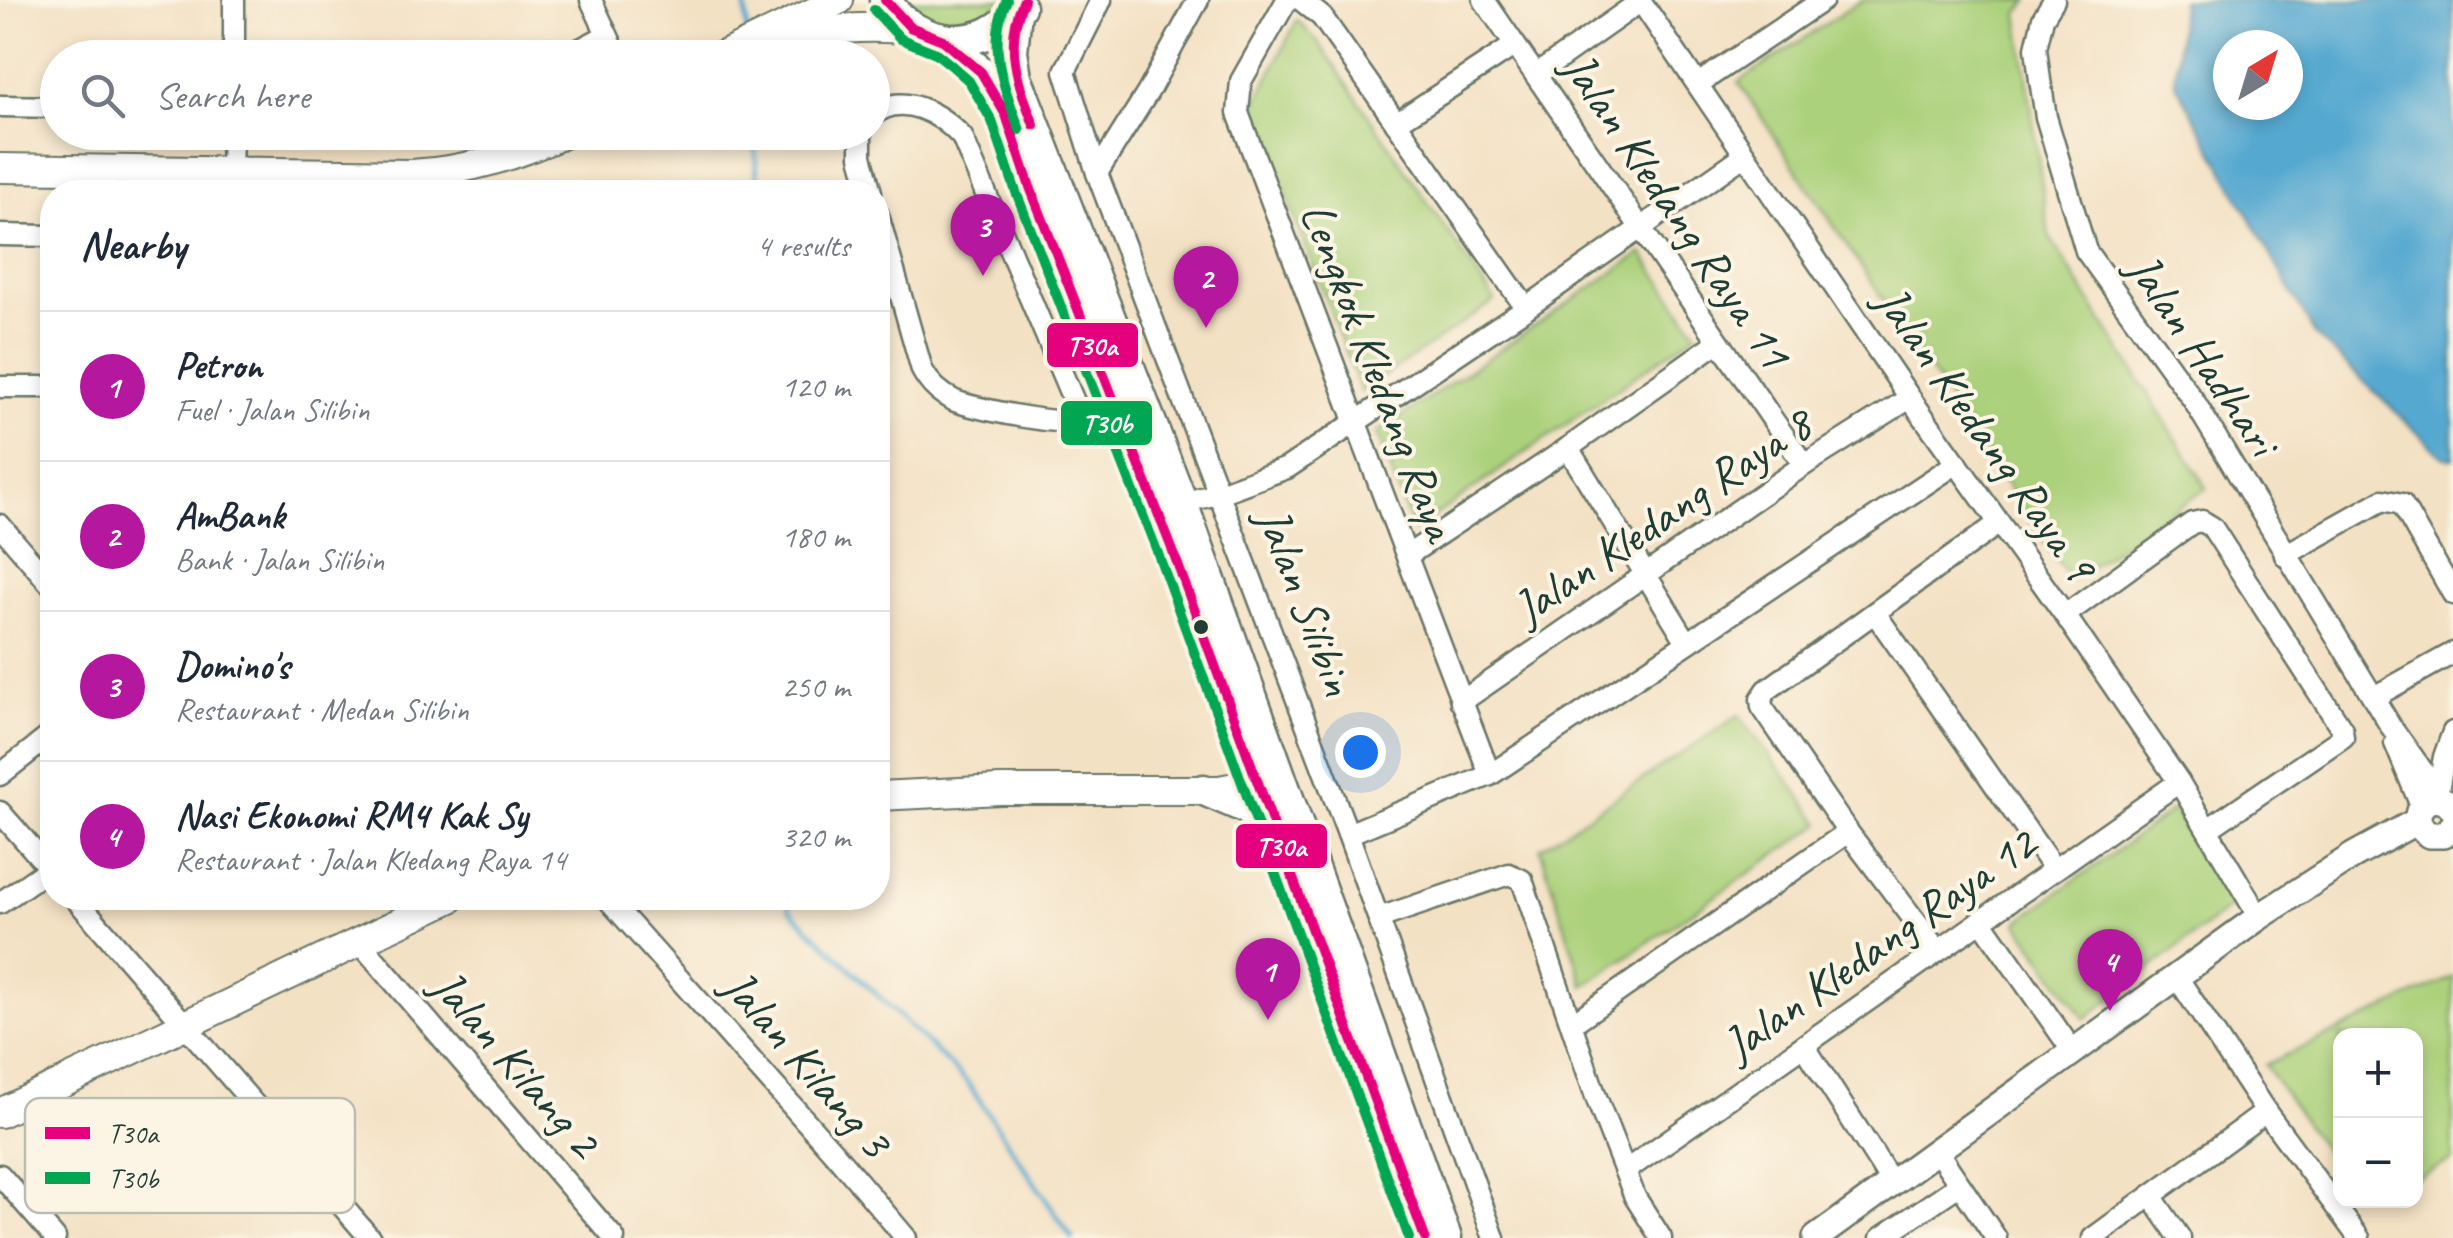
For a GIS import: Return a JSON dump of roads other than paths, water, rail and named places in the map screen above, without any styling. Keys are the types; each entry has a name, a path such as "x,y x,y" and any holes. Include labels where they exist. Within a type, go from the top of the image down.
{"main road":[{"path":"780,40 839,0"},
{"name":"Jalan Silibin","path":"885,0 896,15 971,62 995,92 1110,417 1172,546 1255,740 1446,1238"},
{"path":"767,40 798,29 845,26 983,36 1001,26 1020,6"},
{"name":"Jalan Silibin","path":"1020,6 1012,51 1016,77 1182,503 1255,740"},
{"path":"0,168 231,174 453,172 528,150"},
{"path":"1128,366 1126,384 1110,417 1141,441 1159,490 1170,501 1182,503"},
{"path":"1172,546 1170,517 1182,503"},
{"path":"890,795 1000,790 1204,790 1229,789 1266,778 1270,769 1255,740 1224,777 1204,790"},
{"path":"1257,783 1425,1238"},
{"path":"1204,790 1246,808 1278,836"},
{"path":"31,1098 424,910"},
{"path":"0,1113 25,1101"}],"street":[{"path":"234,0 234,40"},
{"path":"591,0 610,40"},
{"name":"Jalan Silibin","path":"1101,0 1065,71 1097,174 1380,918 1494,1238"},
{"path":"1097,174 1198,0"},
{"name":"Lengkok Kledang Raya","path":"1287,0 1241,81 1238,112 1490,775"},
{"path":"1301,0 1322,17 1526,308"},
{"name":"Jalan Kledang Raya 11","path":"1484,0 1804,465"},
{"path":"1698,84 1823,0"},
{"name":"Jalan Hadhari","path":"2054,0 2043,18 2036,48 2040,80 2046,117 2086,251 2194,401 2394,730 2440,816"},
{"path":"1536,75 1641,1"},
{"name":"Jalan Kledang Raya 9","path":"1641,1 1910,398 2179,782 2259,916"},
{"path":"596,40 607,34"},
{"path":"1396,123 1515,44"},
{"path":"0,106 40,107"},
{"path":"890,107 925,109 947,120 962,137 1110,417 1060,423 958,402 929,384 890,257"},
{"path":"231,174 232,150"},
{"path":"861,150 868,180"},
{"path":"1182,503 1287,468 1744,156"},
{"path":"0,236 40,236"},
{"path":"1408,555 1718,342"},
{"path":"0,387 40,387"},
{"name":"Jalan Kledang Raya 8","path":"1461,702 1804,465 1910,398"},
{"path":"1568,448 1688,642"},
{"path":"1348,834 1490,775 1956,462"},
{"path":"2286,554 2383,500 2402,504 2453,594"},
{"path":"2065,615 2192,523 2202,521 2212,527 2342,729 2343,737 2208,829"},
{"path":"1937,950 1848,832 1761,699 1767,690 1999,523"},
{"path":"0,525 40,564"},
{"path":"1875,613 2053,868"},
{"path":"2374,697 2453,653"},
{"path":"2394,730 2425,745 2438,745 2451,736"},
{"path":"2440,816 2451,736"},
{"path":"0,775 40,743"},
{"path":"1816,1238 2259,916 2353,856 2375,854 2410,839 2440,816 2453,773"},
{"name":"Jalan Kledang Raya 12","path":"1625,1171 2179,782"},
{"path":"0,812 40,857"},
{"path":"1574,1023 1848,832"},
{"path":"1380,918 1509,874 1522,880 1634,1196 1660,1238"},
{"path":"0,903 40,876"},
{"path":"86,910 248,1098"},
{"name":"Jalan Kilang 3","path":"618,910 906,1238"},
{"path":"1981,920 2074,1053"},
{"name":"Jalan Kilang 2","path":"358,940 614,1238"},
{"path":"2177,977 2266,1112 2359,1238"},
{"path":"1805,1047 1892,1183"},
{"path":"2093,1238 2266,1112"},
{"path":"1937,1151 1996,1238"},
{"path":"0,1175 25,1204"},
{"path":"1882,1238 1960,1184"},
{"path":"2152,1196 2180,1238"},
{"path":"33,1213 55,1238"},
{"path":"348,1213 370,1238"}],"water":[{"path":"2181,0 2453,0 2453,458 2444,458 2315,335 2175,82"}],"waterway":[{"path":"745,0 747,32"},
{"path":"755,150 757,180"},
{"path":"790,910 967,1082 1072,1238"}],"place":[{"name":"Domino's","path":"983,276"},
{"name":"AmBank","path":"1206,328"},
{"name":"Nasi Ekonomi RM4 Kak Sy","path":"2110,1011"},
{"name":"Petron","path":"1268,1020"}]}
